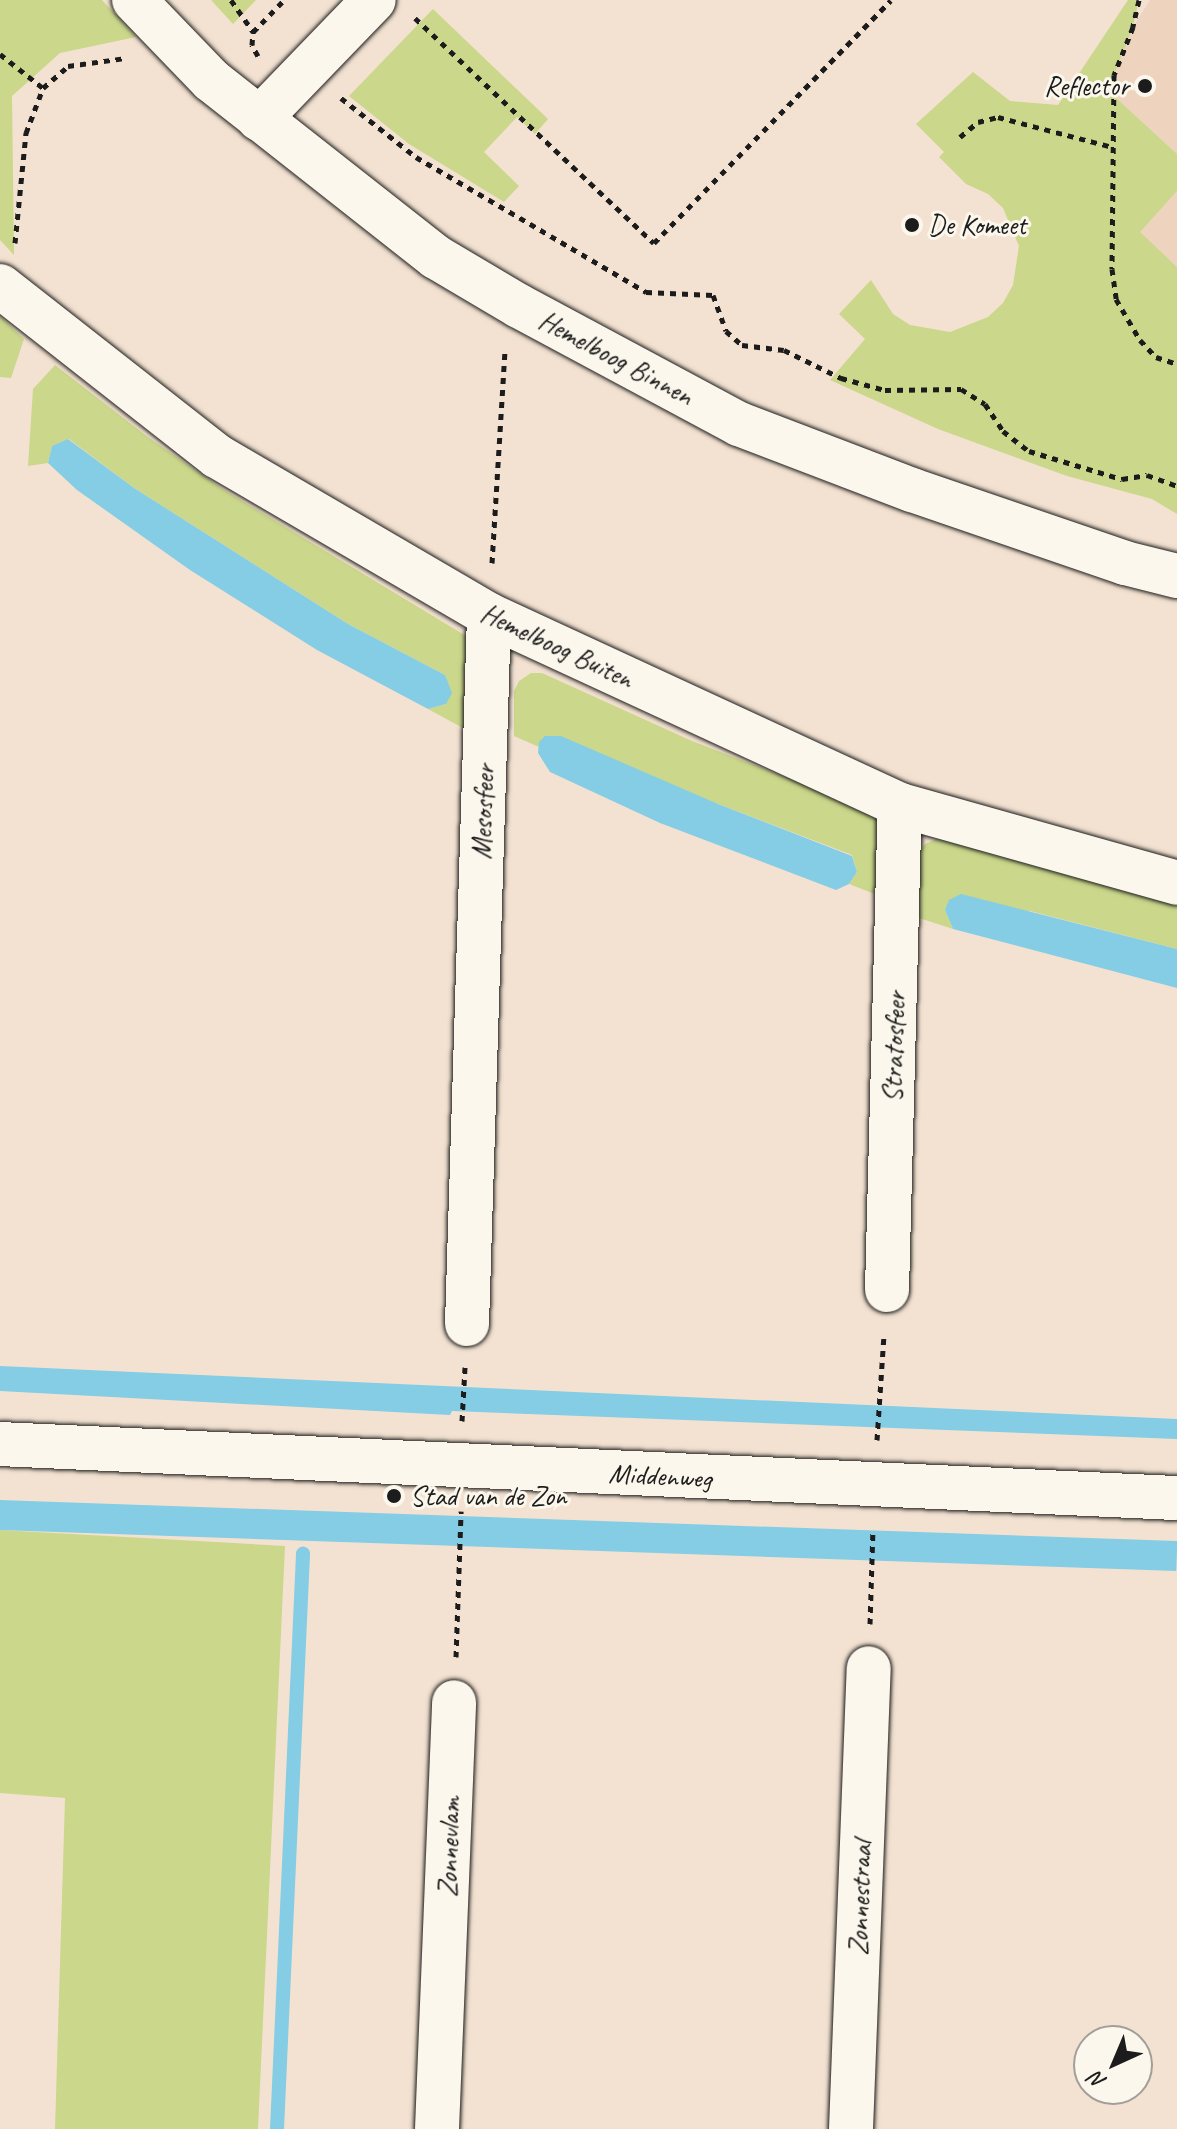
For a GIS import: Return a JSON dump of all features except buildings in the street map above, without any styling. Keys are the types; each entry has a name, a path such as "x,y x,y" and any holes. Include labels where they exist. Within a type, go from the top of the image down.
{"street":[{"name":"Hemelboog Binnen","path":"134,0 211,80 259,119 436,257 508,301 739,424 912,490 1125,563 1177,576"},
{"path":"259,119 306,70 390,5"},
{"name":"Hemelboog Buiten","path":"5,291 217,456 489,615 900,805 1177,883"},
{"name":"Mesosfeer","path":"467,1338 489,615"},
{"name":"Stratosfeer","path":"887,1290 900,805"},
{"name":"Middenweg","path":"0,1444 1177,1498"},
{"name":"Zonnestraal","path":"851,2129 869,1668"},
{"name":"Zonnevlam","path":"437,2129 454,1702"}],"path":[{"path":"231,0 253,32 284,0"},
{"path":"390,5 654,243 891,0"},
{"path":"1139,0 1133,27 1114,75 1112,269 1116,299 1140,340 1156,357 1177,364"},
{"path":"5,291 26,133 43,88 68,66 181,50"},
{"path":"0,54 43,88"},
{"path":"306,70 416,157 646,292 713,295 726,331 742,345 784,350 841,378 885,390 961,389 985,404 1003,431 1029,451 1122,479 1147,475 1177,486"},
{"path":"960,137 978,122 998,117 1112,147"},
{"path":"489,615 508,301"},
{"path":"461,1427 467,1338"},
{"path":"878,1432 881,1385"},
{"path":"454,1702 461,1504"},
{"path":"871,1586 873,1524"}],"shaded area":[{"name":"Reflector","path":"1150,0 1177,0 1177,154 1114,96 1114,75 1133,27"},
{"path":"1177,191 1177,267 1139,232"}],"green space":[{"path":"0,0 102,0 136,37 60,53 12,96 14,255 0,240"},
{"path":"211,0 256,0 233,24"},
{"path":"1128,0 1139,0 1133,27 1114,75 1114,96 1177,154 1177,191 1140,232 1177,267 1177,514 1152,499 1067,476 938,429 830,380 865,339 839,314 871,280 893,314 910,325 950,332 988,317 1003,303 1013,285 1019,246 1003,208 988,194 966,184 939,157 944,152 916,124 973,72 1010,101 1058,105"},
{"path":"433,9 548,119 535,134 517,117 484,152 519,186 504,202 409,144 349,96"},
{"path":"0,316 24,339 11,378 0,377"},
{"path":"55,365 148,437 221,488 476,642 472,733 428,709 446,704 445,675 348,624 134,488 69,439 52,446 48,463 28,466 33,389"},
{"path":"531,673 542,673 692,741 868,809 882,821 885,898 849,884 857,872 852,855 718,804 539,742 539,747 514,736 514,691 519,681"},
{"path":"943,836 1177,900 1177,949 1030,911 945,910 953,929 916,917 916,856 925,844"},
{"path":"0,1530 285,1546 258,2129 55,2129 65,1798 0,1793"}],"water":[{"path":"68,439 134,488 348,624 445,675 452,693 446,704 428,709 317,650 190,570 77,490 48,463 52,446"},
{"path":"545,736 561,736 718,804 852,856 857,872 849,884 836,890 660,823 550,772 538,753 539,742"},
{"path":"961,894 1177,949 1177,988 953,929 945,910 949,900"},
{"path":"0,1366 1177,1419 1177,1439 452,1411 450,1415 0,1391"},
{"path":"0,1500 1177,1541 1176,1571 0,1530"}],"waterway":[{"path":"277,2129 303,1554"}],"place":[{"name":"Reflector","path":"1145,86"},
{"name":"De Komeet","path":"912,225"},
{"name":"Stad van de Zon","path":"394,1496"}]}
